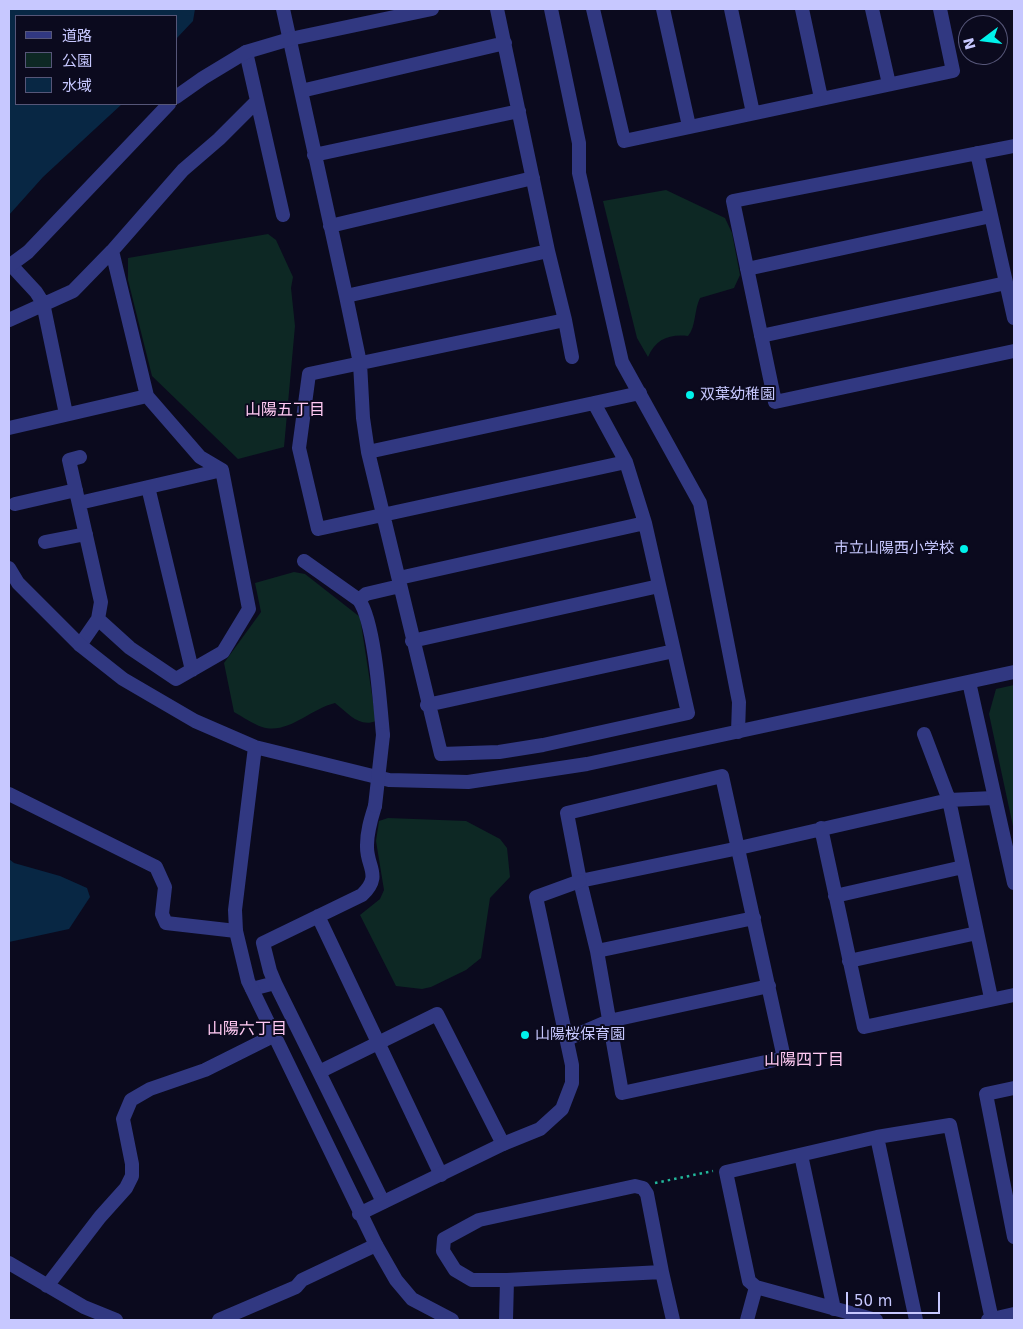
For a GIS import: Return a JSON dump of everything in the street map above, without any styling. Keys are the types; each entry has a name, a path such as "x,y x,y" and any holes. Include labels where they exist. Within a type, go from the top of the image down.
{"street":[{"path":"284,9 360,363 363,418 368,452 427,704 441,754 499,752 572,739 688,713 645,523 626,462 594,403"},
{"path":"178,96 246,52 290,39 432,9"},
{"path":"497,9 572,357"},
{"path":"551,9 579,143 579,173 622,362 700,503 739,702 738,732"},
{"path":"663,9 689,126"},
{"path":"731,9 753,113"},
{"path":"802,9 821,98"},
{"path":"872,9 889,84"},
{"path":"596,11 624,141 954,71 940,9"},
{"path":"301,91 504,43"},
{"path":"246,52 283,215"},
{"path":"9,320 73,291 112,251 182,170 220,139 257,101"},
{"path":"66,414 43,303 36,292 10,266 28,252 168,105"},
{"path":"314,155 519,111"},
{"path":"1014,146 734,201 775,402 1014,351"},
{"path":"977,153 1014,318"},
{"path":"330,226 533,178"},
{"path":"747,269 991,216"},
{"path":"98,619 130,648 176,679 223,652 249,609 222,470 200,457 148,396 112,251"},
{"path":"346,296 548,251"},
{"path":"761,336 1006,283"},
{"path":"565,320 309,374 299,448 318,529 626,462"},
{"path":"368,452 640,393"},
{"path":"9,428 148,396"},
{"path":"80,457 69,460 101,602 98,619 80,645"},
{"path":"15,504 148,488 222,470"},
{"path":"148,488 192,670"},
{"path":"359,600 366,594 399,582 645,523"},
{"path":"46,542 86,534"},
{"path":"304,561 359,600 364,608 374,656 383,735 375,806 369,826 366,847 374,880 370,888 362,895 263,943 275,983 383,1202"},
{"path":"9,568 18,583 80,645 123,679 195,721 255,746 389,780 468,782 587,764 1014,672"},
{"path":"412,640 659,586"},
{"path":"427,704 674,651"},
{"path":"969,682 1014,883"},
{"path":"924,734 949,800 991,998"},
{"path":"255,746 235,910 236,931 252,989 359,1214 396,1280 412,1298 452,1320"},
{"path":"722,776 784,1058 622,1093 597,951 580,881 567,813 722,776"},
{"path":"9,794 156,867 165,887 162,914 166,924 236,931"},
{"path":"359,1214 503,1144 540,1129 562,1109 572,1083 572,1065 536,898 580,881 739,848 949,800 994,798"},
{"path":"821,828 864,1027 991,998 1014,995"},
{"path":"835,896 963,867"},
{"path":"318,916 441,1175"},
{"path":"597,951 754,918"},
{"path":"849,961 977,932"},
{"path":"252,989 275,983"},
{"path":"567,1039 609,1022 768,986"},
{"path":"319,1072 437,1014 503,1144"},
{"path":"47,1286 100,1217 126,1188 132,1176 132,1164 122,1119 131,1100 150,1089 205,1070 273,1036"},
{"path":"1014,1088 986,1094 1014,1236"},
{"path":"876,1320 756,1287 749,1281 726,1172 877,1137 950,1125 992,1320"},
{"path":"877,1137 916,1320"},
{"path":"801,1155 834,1309"},
{"path":"662,1272 472,1280 455,1270 443,1251 444,1239 480,1220 635,1186 642,1188 647,1194 673,1320"},
{"path":"219,1320 296,1287 302,1280 376,1245"},
{"path":"9,1263 84,1307 116,1320"},
{"path":"506,1320 507,1280"},
{"path":"747,1320 756,1287"},
{"path":"988,1320 1014,1314"}],"path":[{"path":"642,1188 649,1184 721,1169 726,1172"}],"green space":[{"path":"666,190 725,218 732,233 740,275 734,288 700,298 691,332 688,336 675,336 664,339 655,346 648,357 637,338 603,201"},
{"path":"268,234 276,240 293,277 291,288 295,326 284,447 238,459 152,376 128,280 128,258"},
{"path":"294,572 305,574 360,617 376,721 364,723 359,721 335,703 290,725 272,729 259,726 234,712 224,663 261,612 255,583"},
{"path":"1014,685 1014,831 989,714 996,689"},
{"path":"388,818 466,821 500,839 507,848 510,877 490,898 481,958 466,970 431,987 422,989 396,986 360,915 380,899 384,890 376,841 379,821"}],"water":[{"path":"9,9 195,9 193,21 178,37 178,15 15,15 15,105 121,105 43,177 9,215"},
{"path":"9,859 14,863 60,876 87,888 90,897 69,929 9,942"}],"place":[{"name":"双葉幼稚園","path":"690,395"},
{"name":"市立山陽西小学校","path":"964,549"},
{"name":"山陽桜保育園","path":"525,1035"}],"district":[{"name":"山陽五丁目","path":"285,411"},
{"name":"山陽六丁目","path":"247,1030"},
{"name":"山陽四丁目","path":"804,1061"}]}
